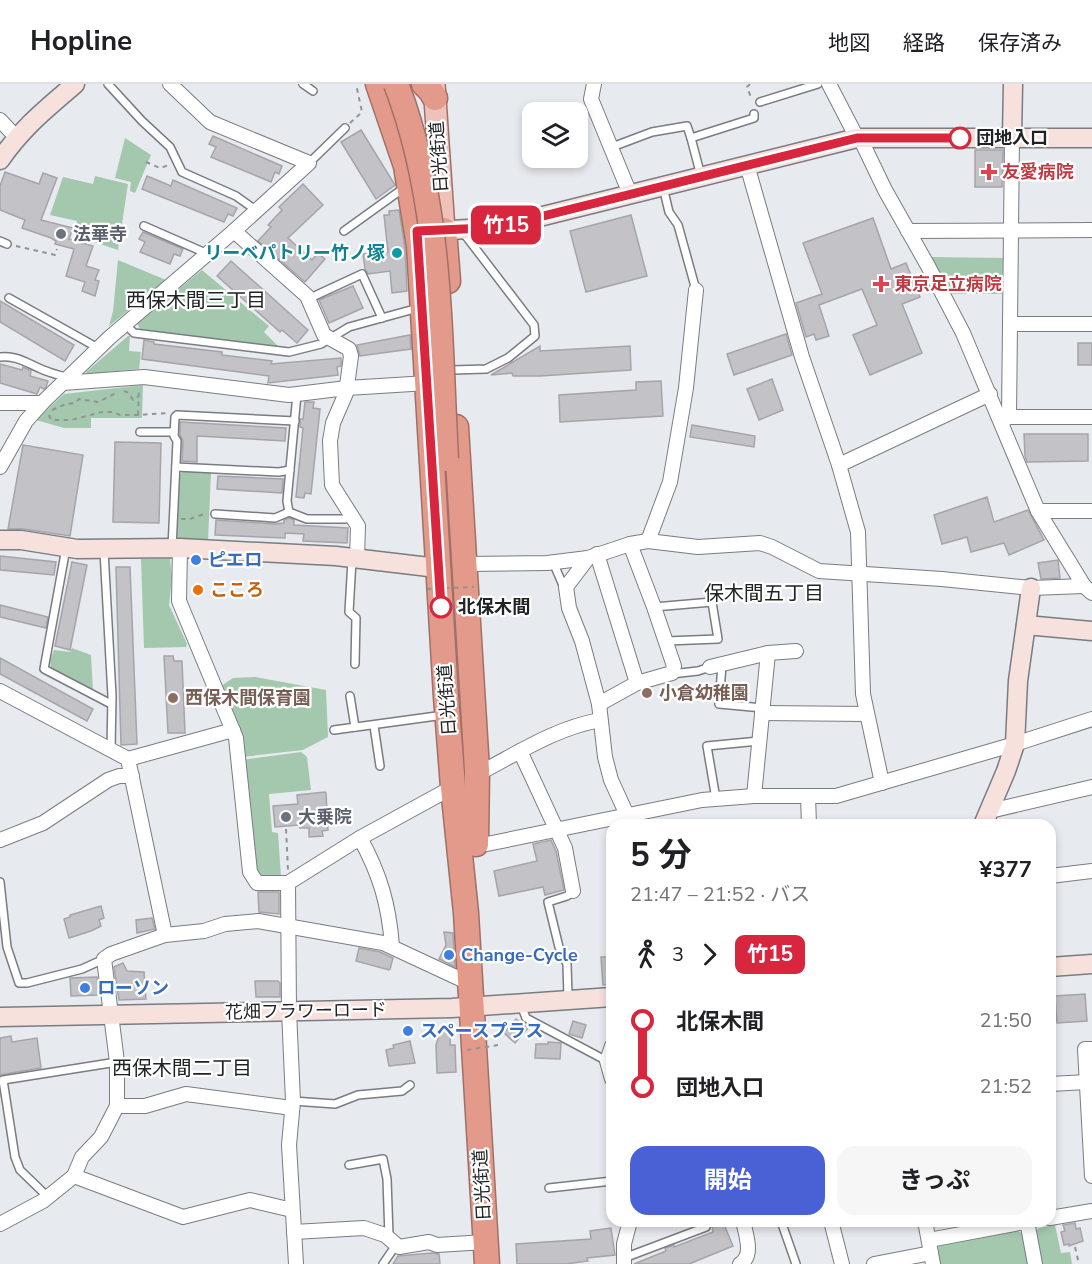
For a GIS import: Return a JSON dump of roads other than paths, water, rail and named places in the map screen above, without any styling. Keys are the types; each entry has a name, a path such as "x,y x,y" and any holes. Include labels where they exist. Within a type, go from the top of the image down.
{"highway":[{"name":"日光街道","path":"395,84 398,138 411,189 417,231 453,787 476,999 500,1264"},
{"name":"日光街道","path":"395,84 413,133 428,198 437,292 463,748 476,844 476,999 486,1253"},
{"path":"453,230 453,370 477,770 476,844"}],"main road":[{"name":"日光街道","path":"431,89 453,230"}],"street":[{"path":"0,160 16,137 75,84"},
{"path":"0,468 26,421 45,408 66,381 125,324 258,211 309,163 210,122 170,84"},
{"path":"594,84 591,99 630,194"},
{"path":"830,84 953,314 990,394 1005,419 1038,510 1088,590"},
{"path":"1005,419 1011,324 1013,84"},
{"path":"0,120 16,137"},
{"path":"417,231 511,224 858,138 1092,138"},
{"path":"747,165 802,357 839,465 858,532 863,694 882,783"},
{"path":"908,231 1092,230"},
{"path":"234,231 308,299 324,335 349,349 351,356 347,388 333,423 330,441 332,485 358,526 355,558"},
{"path":"648,542 670,482 686,388 696,290"},
{"path":"1011,324 1092,324"},
{"path":"66,381 144,377 289,395 347,388 428,383"},
{"path":"839,465 990,394"},
{"path":"0,403 45,408"},
{"path":"1005,419 1092,417"},
{"path":"1038,510 1092,511"},
{"path":"0,540 21,540 66,548 176,548 355,558 439,567"},
{"path":"465,564 553,562 592,556 630,544 648,542 698,547 760,543 819,571 942,579 1031,588 1088,590"},
{"path":"599,704 637,683 669,674 674,666 630,544"},
{"path":"176,548 179,601 236,738 250,872 257,883 288,882 360,838 453,787"},
{"path":"592,556 566,587 566,592 599,704 611,780 630,819"},
{"path":"592,556 637,683"},
{"path":"986,818 1015,744 1018,681 1031,588"},
{"path":"1026,625 1092,631"},
{"path":"716,666 768,653 796,651"},
{"path":"754,796 768,653"},
{"path":"0,691 128,759 233,730"},
{"path":"763,711 867,714"},
{"path":"634,819 716,799 754,796 836,796 1092,719"},
{"path":"477,770 485,770 537,740 600,720"},
{"path":"520,751 565,848 573,891"},
{"path":"128,759 165,935"},
{"path":"0,840 43,823 108,780 119,776 132,776"},
{"path":"986,818 1092,787"},
{"path":"808,796 809,819"},
{"path":"476,844 606,823"},
{"path":"360,838 375,866 390,916 392,946"},
{"path":"1056,875 1092,871"},
{"path":"288,882 292,1105 289,1145 296,1264"},
{"path":"0,1224 48,1197 74,1176 82,1157 101,1137 117,1106 117,1062 104,959 111,954 165,935 204,931 225,924 258,921 392,946 476,999"},
{"path":"1056,967 1092,964"},
{"name":"花畑フラワーロード","path":"0,1017 289,1011 476,999 520,1004 606,997"},
{"path":"1092,1049 1085,1049 1092,1176"},
{"path":"1056,1084 1087,1082"},
{"path":"117,1106 145,1106 186,1094 292,1105"},
{"path":"74,1176 183,1217 250,1200 292,1210"},
{"path":"1056,1217 1092,1210"},
{"path":"624,1261 624,1244 628,1227"},
{"path":"740,1264 746,1261 748,1255 744,1227"},
{"path":"833,1227 842,1264"},
{"path":"926,1227 931,1252"},
{"path":"874,1264 931,1252 1009,1227"},
{"path":"1029,1227 1035,1264"},
{"path":"294,1232 364,1228 385,1235 399,1247 429,1242 486,1253"}],"lane":[{"path":"108,84 165,147 182,172 236,196 258,211"},
{"path":"303,84 312,92"},
{"path":"760,102 818,84"},
{"path":"691,138 754,118 754,114"},
{"path":"612,147 652,132 687,126 702,177"},
{"path":"309,163 345,128"},
{"path":"663,186 669,212 678,225 696,290"},
{"path":"344,231 401,190 411,189"},
{"path":"144,226 208,254"},
{"path":"453,230 534,325 535,336 508,358 486,369 453,370"},
{"path":"308,299 362,273 382,318"},
{"path":"9,298 99,349"},
{"path":"125,324 134,333 274,351 300,350 321,344 349,327 423,306"},
{"path":"0,357 21,359 66,381"},
{"path":"289,512 287,501 297,394"},
{"path":"176,548 174,519 177,441 174,432 175,417 177,415 295,421"},
{"path":"140,432 174,432"},
{"path":"176,467 279,472 290,470"},
{"path":"215,514 275,518 289,512 307,519 345,519 352,516"},
{"path":"66,548 44,669 111,704"},
{"path":"104,549 111,750"},
{"path":"355,558 349,612 356,618 355,664"},
{"path":"553,562 566,592"},
{"path":"654,607 712,602 718,639 666,641"},
{"path":"669,674 698,671 716,666 719,704 763,711"},
{"path":"350,696 355,727"},
{"path":"334,730 448,715"},
{"path":"374,726 380,766"},
{"path":"716,799 707,746 759,741"},
{"path":"0,882 7,947 19,982 27,983 82,969 104,959"},
{"path":"568,1000 567,964 559,947 548,902 567,896 573,891"},
{"path":"520,1004 526,1018 606,1060"},
{"path":"48,1197 20,1170 15,1156 2,1080 117,1062"},
{"path":"292,1105 335,1104 358,1095 402,1091 410,1085"},
{"path":"349,1165 383,1160 393,1242 383,1264"},
{"path":"549,1188 606,1181"},
{"path":"624,1261 706,1227"},
{"path":"783,1227 796,1264"}],"place":[{"name":"団地入口","path":"960,138"},
{"name":"友愛病院","path":"989,172"},
{"name":"法華寺","path":"61,234"},
{"name":"リーベパトリー竹ノ塚","path":"397,253"},
{"name":"東京足立病院","path":"881,284"},
{"name":"ピエロ","path":"196,560"},
{"name":"こころ","path":"198,590"},
{"name":"北保木間","path":"441,607"},
{"name":"小倉幼稚園","path":"647,693"},
{"name":"西保木間保育園","path":"173,698"},
{"name":"大乗院","path":"286,817"},
{"name":"Change-Cycle","path":"449,955"},
{"name":"ローソン","path":"85,988"},
{"name":"スペースプラス","path":"408,1031"}],"district":[{"name":"西保木間三丁目","path":"196,300"},
{"name":"保木間五丁目","path":"764,593"},
{"name":"西保木間二丁目","path":"182,1068"}]}
